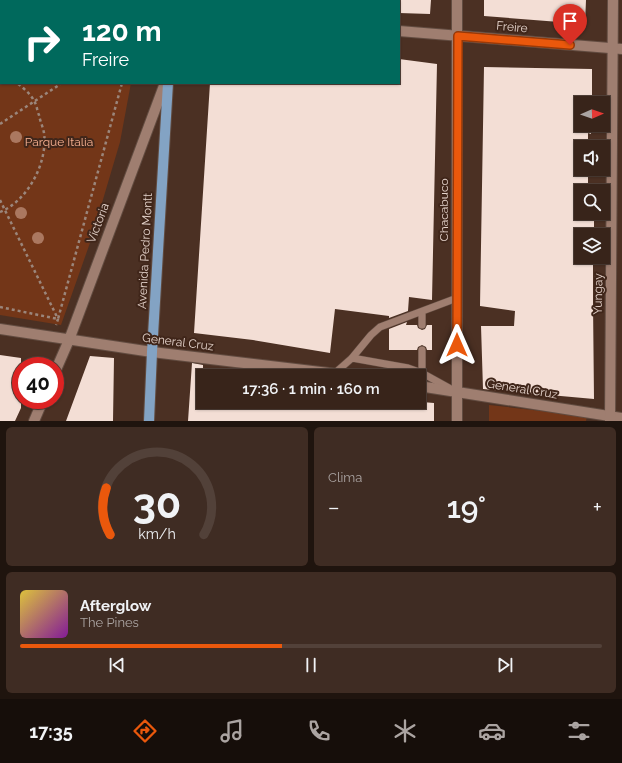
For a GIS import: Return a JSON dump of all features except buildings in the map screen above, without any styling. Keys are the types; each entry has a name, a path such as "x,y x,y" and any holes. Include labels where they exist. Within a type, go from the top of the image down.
{"main road":[{"name":"Avenida Pedro Montt","path":"149,421 168,84"}],"street":[{"name":"Chacabuco","path":"457,0 457,421"},
{"name":"Yungay","path":"610,419 618,49 613,0"},
{"name":"Freire","path":"400,31 618,49"},
{"name":"Victoria","path":"62,357 165,84"},
{"name":"General Cruz","path":"0,329 152,352 300,369"},
{"name":"General Cruz","path":"426,387 610,419 622,418"},
{"path":"34,421 39,409"}],"lane":[{"path":"340,369 352,358 371,335 380,327 457,298"},
{"path":"422,312 422,325"},
{"path":"422,350 422,369"},
{"path":"352,358 411,369"},
{"path":"426,375 456,392"}],"path":[{"path":"0,212 5,210 22,196 36,177 43,156 44,134 34,101 24,88 18,84"},
{"path":"0,124 60,84"},
{"path":"51,337 58,319 122,84"},
{"path":"0,200 58,319"},
{"path":"0,307 58,319"}],"green space":[{"name":"Parque Italia","path":"0,84 131,84 120,142 91,240 61,325 0,315"},
{"path":"489,405 587,416 586,421 489,421"}],"route":[{"path":"457,345 458,36 570,45"}]}
